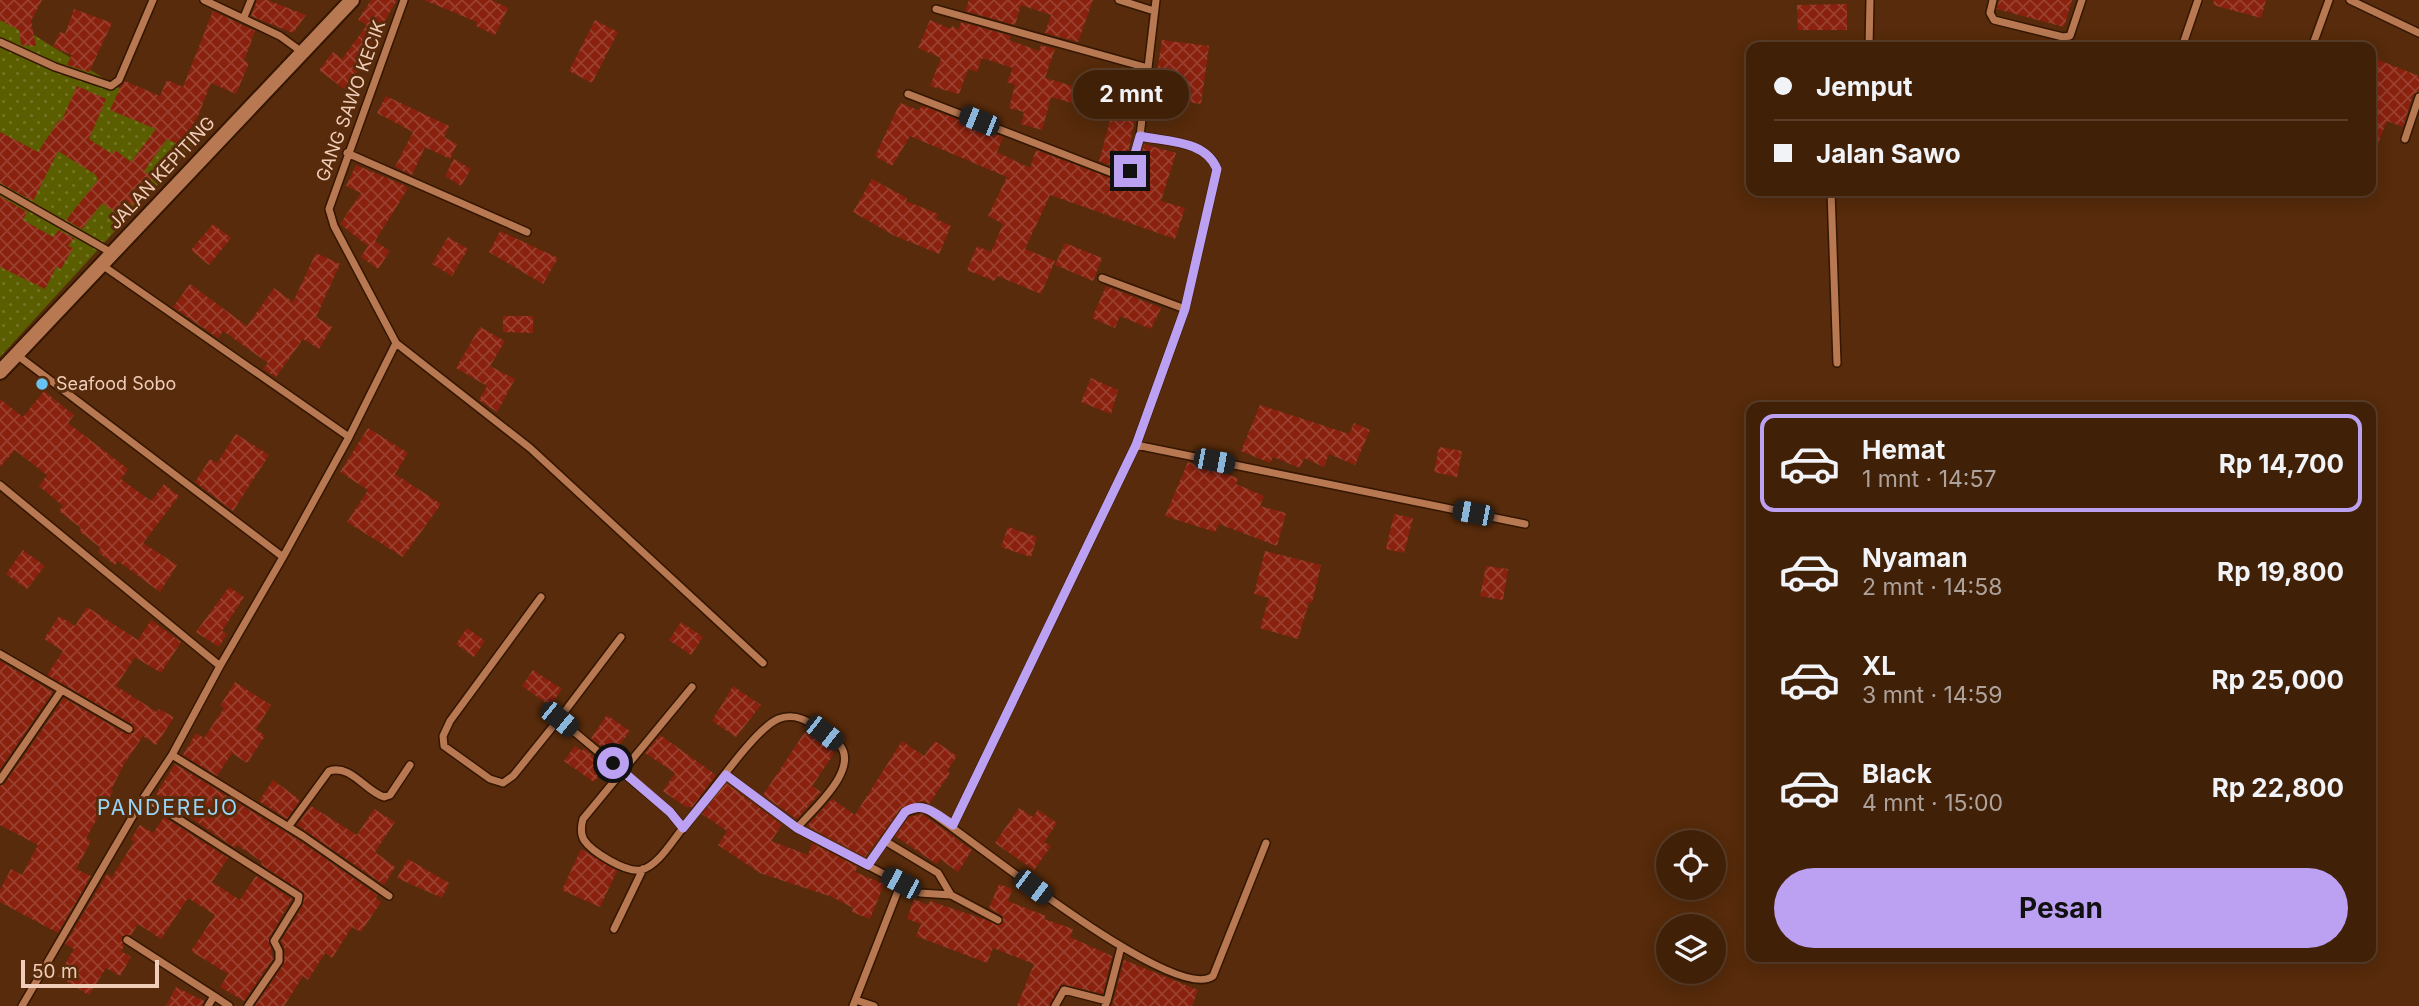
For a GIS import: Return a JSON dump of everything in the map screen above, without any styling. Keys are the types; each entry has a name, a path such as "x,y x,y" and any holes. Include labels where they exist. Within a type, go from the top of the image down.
{"main road":[{"name":"JALAN KEPITING","path":"0,372 352,0"}],"street":[{"path":"0,42 55,67 111,86 118,80 153,0"},
{"path":"204,0 280,36 302,52"},
{"path":"244,17 251,0"},
{"name":"GANG SAWO KECIK","path":"396,343 330,218 329,209 404,0"},
{"path":"1119,0 1154,11"},
{"path":"908,94 1120,176 1130,171 1140,136 1156,0"},
{"path":"1870,0 1870,42"},
{"path":"1993,0 1990,13 1994,20 2063,37 2070,36 2074,29 2082,0"},
{"path":"2184,42 2198,0"},
{"path":"2314,42 2329,0"},
{"path":"2350,0 2419,33"},
{"path":"936,9 1148,68"},
{"path":"2404,139 2419,97"},
{"path":"953,825 1136,445 1185,309 1217,169 1211,158 1200,148 1140,136"},
{"path":"348,153 527,232"},
{"path":"0,189 107,259 349,437"},
{"path":"1831,196 1837,363"},
{"path":"1102,278 1185,309"},
{"path":"22,1006 144,797 172,755 349,437 396,343 530,448 763,663"},
{"path":"16,354 283,557"},
{"path":"1136,445 1525,524"},
{"path":"0,485 220,666"},
{"path":"541,597 450,720 443,736 444,746 490,779 503,783 513,776 621,637"},
{"path":"0,654 129,729"},
{"path":"692,687 583,819 583,838 591,847 632,871 643,869 653,863 726,775 777,720 793,716 808,720 841,745 845,760 842,776 797,828"},
{"path":"0,780 61,691"},
{"path":"559,719 622,771 683,828"},
{"path":"172,755 288,827 389,896"},
{"path":"288,827 329,771 336,769 347,772 384,797 390,795 410,765"},
{"path":"726,775 797,828 901,883 933,896 951,895 998,920"},
{"path":"144,797 299,896 299,902 274,941 279,951 279,961 248,1006"},
{"path":"868,865 905,812 918,806 953,825 1054,903 1122,947 1176,975 1196,981 1208,980 1213,976 1266,843"},
{"path":"885,841 938,873 951,895"},
{"path":"614,929 643,869"},
{"path":"874,1006 855,1003 901,883"},
{"path":"127,940 229,1006"},
{"path":"1055,1006 1064,989 1106,1003 1122,947"},
{"path":"208,1006 214,996"}],"shaded area":[{"path":"0,14 200,138 0,357"}],"building":[{"path":"0,0 42,0 31,21 36,46 21,45 19,30 0,20"},
{"path":"257,0 267,0 306,15 293,33 251,16"},
{"path":"371,0 397,0 370,46 376,50 344,89 319,70 333,52 342,59 367,25 358,20"},
{"path":"424,0 492,0 508,8 495,35 476,26 477,22"},
{"path":"969,0 1093,0 1078,42 1045,33 1051,15 1021,5 1015,25 965,11"},
{"path":"1999,0 2072,0 2064,27 1997,9"},
{"path":"2214,0 2266,0 2261,18 2213,5"},
{"path":"1847,4 1847,30 1798,30 1797,5"},
{"path":"74,9 112,23 89,72 67,65 72,55 53,47 60,32 65,34"},
{"path":"213,11 255,31 244,61 249,63 236,94 211,83 198,116 180,145 167,139 144,171 153,178 133,206 129,202 119,215 102,203 82,229 66,220 98,180 96,175 58,151 33,201 0,183 0,132 38,152 59,120 61,122 77,86 106,99 89,139 112,154 115,150 131,162 156,129 110,110 121,86 125,81 160,96 167,80 183,87"},
{"path":"595,20 618,32 592,83 569,71"},
{"path":"930,20 951,29 952,26 959,29 961,22 1011,36 1009,40 1039,51 1041,45 1055,49 1045,78 1138,105 1125,167 1120,169 1099,161 1112,114 1051,97 1042,130 1021,124 1024,112 1009,108 1015,85 1007,82 1013,68 982,58 977,72 968,69 959,94 930,86 941,58 918,48"},
{"path":"1162,40 1209,46 1201,104 1153,97"},
{"path":"2376,59 2419,76 2419,91 2413,95 2403,127 2387,121 2376,148"},
{"path":"386,96 449,126 444,137 457,144 450,159 425,147 412,175 395,167 413,132 377,113"},
{"path":"900,103 918,110 923,106 1003,137 997,152 1030,168 1036,150 1121,182 1135,174 1144,144 1176,153 1161,201 1185,208 1175,239 1050,195 1025,249 1055,261 1041,294 997,276 994,281 967,270 977,246 991,252 1003,224 988,216 1007,177 910,136 892,166 875,156"},
{"path":"454,159 471,169 461,186 445,176"},
{"path":"356,165 406,186 407,190 375,241 390,251 378,269 361,257 368,246 340,224 361,193 346,186"},
{"path":"872,179 907,198 906,201 938,214 936,219 951,226 939,254 893,235 853,212"},
{"path":"0,196 27,212 23,220 53,237 59,230 74,238 68,246 73,248 61,269 56,267 45,289 0,267"},
{"path":"213,224 231,238 209,265 191,250"},
{"path":"500,231 558,258 543,284 489,252"},
{"path":"448,237 468,249 452,276 432,264"},
{"path":"1065,243 1102,258 1093,281 1055,265"},
{"path":"316,253 340,264 316,317 332,327 319,349 303,339 276,377 263,369 268,363 223,331 218,338 173,307 190,284 247,326 274,288 293,302"},
{"path":"1106,286 1161,308 1151,329 1120,316 1115,328 1092,318"},
{"path":"503,316 533,316 533,333 503,332"},
{"path":"480,327 505,341 490,366 515,379 497,412 479,400 487,386 456,368"},
{"path":"1091,378 1118,390 1111,414 1081,402"},
{"path":"44,391 74,415 68,423 128,469 121,479 151,501 164,484 179,496 143,543 177,565 160,592 118,561 115,565 98,552 101,548 59,511 63,506 39,486 47,475 15,450 0,467 0,399 23,417"},
{"path":"1260,405 1349,434 1354,423 1370,430 1355,465 1329,454 1324,467 1304,458 1300,468 1273,457 1270,463 1241,451"},
{"path":"368,428 408,453 395,474 441,504 403,557 347,522 368,490 340,472"},
{"path":"236,434 269,455 233,511 195,482 210,459 217,463"},
{"path":"1439,447 1462,451 1457,477 1434,472"},
{"path":"1188,462 1238,478 1236,484 1264,496 1260,506 1286,513 1277,546 1219,524 1215,532 1165,516"},
{"path":"1394,514 1413,518 1404,553 1386,549"},
{"path":"1008,527 1037,537 1031,557 1001,547"},
{"path":"23,550 45,566 27,589 6,574"},
{"path":"1265,551 1321,565 1312,603 1309,602 1298,639 1260,628 1269,598 1254,594"},
{"path":"1486,566 1508,569 1503,600 1480,596"},
{"path":"229,587 244,597 222,631 227,634 219,647 196,632"},
{"path":"87,607 138,640 151,620 181,642 161,673 135,657 116,686 157,712 159,709 174,717 156,745 143,736 124,764 111,790 113,791 86,838 91,841 76,869 91,876 58,933 0,902 0,890 11,869 22,875 38,845 0,825 0,786 5,783 64,698 126,734 135,731 132,724 47,675 63,651 44,639 59,616 75,626"},
{"path":"681,622 703,637 691,655 669,640"},
{"path":"467,628 485,641 474,657 456,644"},
{"path":"0,661 53,692 0,769"},
{"path":"533,670 562,689 550,706 522,686"},
{"path":"235,682 271,705 256,729 265,736 247,763 232,753 217,776 183,755 196,733 204,738 224,708 220,706"},
{"path":"733,686 761,705 736,737 712,721"},
{"path":"607,715 630,731 612,755 591,738"},
{"path":"805,732 835,752 812,786 821,792 797,819 763,795"},
{"path":"660,735 716,775 692,807 686,807 663,791 675,773 645,753"},
{"path":"902,741 924,756 935,741 957,756 947,771 950,773 929,804 922,801 901,808 865,857 807,826 832,799 855,815"},
{"path":"575,746 582,751 584,748 605,766 594,782 564,761"},
{"path":"175,764 300,841 377,895 376,898 381,902 361,932 352,927 332,958 325,953 308,980 303,976 284,1006 255,1006 284,964 285,950 281,941 303,905 304,893 262,865 261,861 237,845 235,848 156,794"},
{"path":"273,780 300,800 287,819 259,801"},
{"path":"726,783 782,825 771,841 808,855 812,843 858,867 855,872 884,884 870,919 852,912 853,908 832,897 760,873 718,845 727,831 702,814"},
{"path":"311,806 357,835 374,809 395,822 375,852 395,867 384,885 297,825"},
{"path":"1019,808 1033,817 1038,810 1057,823 1044,842 1051,846 1034,870 995,843"},
{"path":"922,814 972,850 958,872 940,859 937,864 895,836 909,817"},
{"path":"164,817 228,858 212,882 240,900 256,876 292,899 269,938 273,959 244,1001 220,987 228,974 191,951 215,915 188,898 161,939 138,924 131,935 122,936 124,946 121,951 131,957 120,976 106,968 89,995 58,976 74,949 65,944 107,874 112,877 134,842 131,839 140,825 153,833"},
{"path":"581,849 617,871 600,907 562,890"},
{"path":"408,859 449,883 442,898 397,878"},
{"path":"999,884 1012,889 1008,901 1046,916 1044,919 1073,929 1070,937 1112,956 1103,994 1062,984 1049,1006 1017,1006 1034,964 993,948 987,963 916,936 921,924 907,919 914,899 928,905 930,901 1001,925 1003,916 989,908"},
{"path":"1124,960 1198,990 1192,1006 1112,1006"},
{"path":"176,987 204,1001 202,1006 166,1006"}],"place":[{"name":"Seafood Sobo","path":"42,384"}],"district":[{"name":"PANDEREJO","path":"168,808"}],"route":[{"path":"613,763 670,812 683,828 726,775 797,828 868,865 905,812 912,808 923,807 953,825 1136,445 1185,309 1217,169 1206,151 1200,148 1140,136 1130,171"}]}
